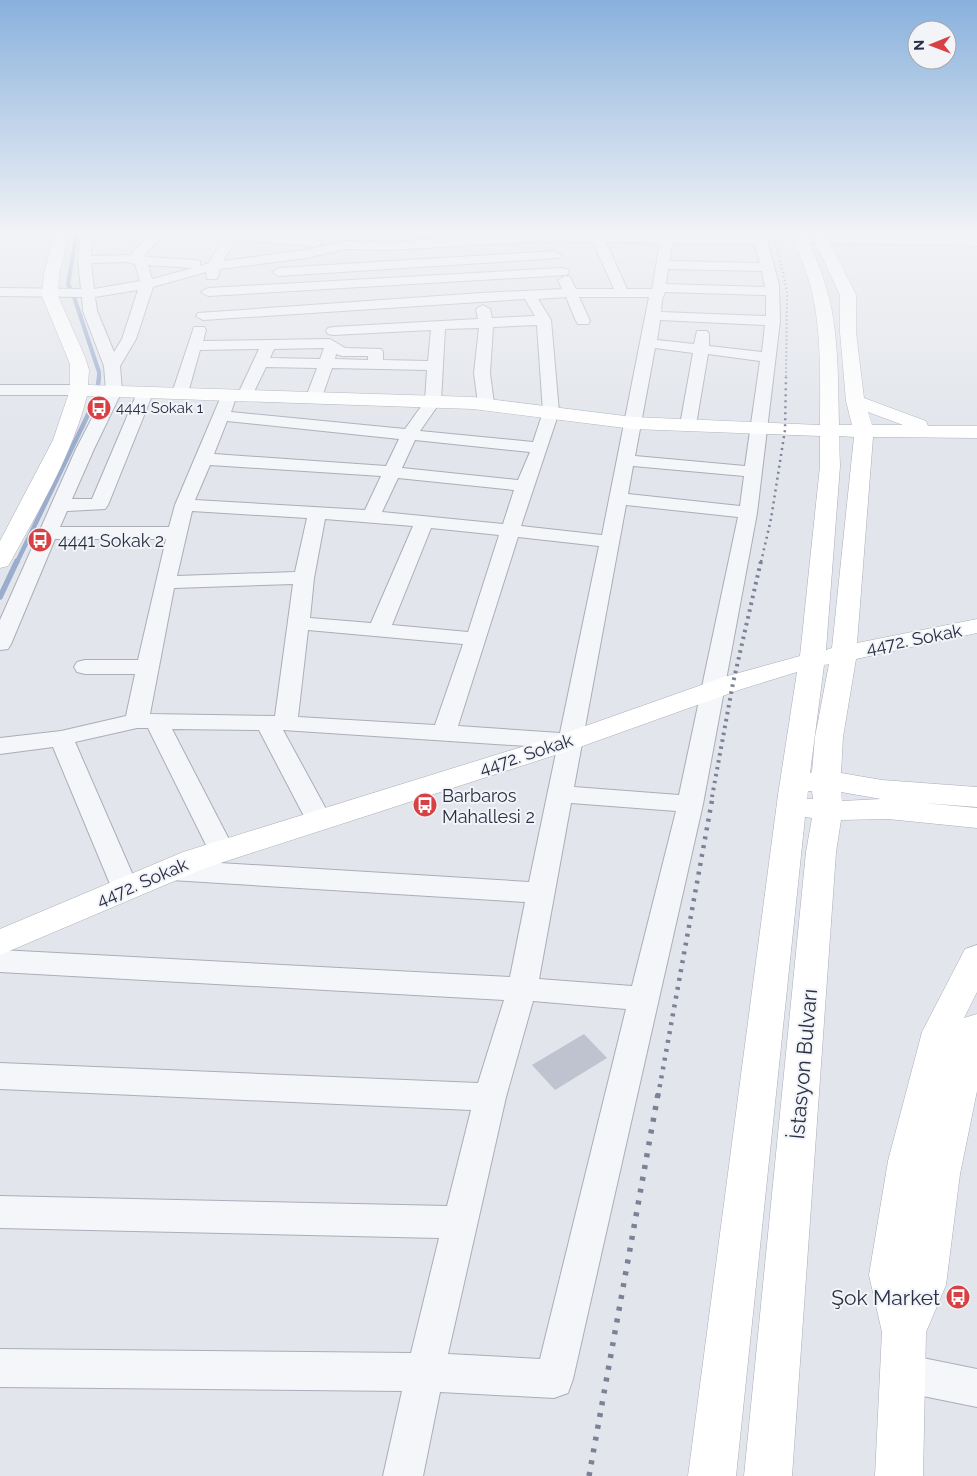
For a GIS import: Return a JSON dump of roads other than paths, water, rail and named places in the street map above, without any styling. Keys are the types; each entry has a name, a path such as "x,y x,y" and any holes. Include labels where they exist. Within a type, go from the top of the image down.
{"street":[{"path":"0,561 57,451 74,414 79,390 80,369 53,302"},
{"path":"0,644 85,449 114,391 112,366 90,311 89,302"},
{"path":"112,366 130,339 141,302"},
{"path":"180,393 206,302"},
{"path":"314,397 326,364 333,325 334,302"},
{"path":"194,346 269,344 333,325 455,302"},
{"path":"482,302 486,324 482,372 486,404"},
{"path":"444,732 524,486 540,448 551,412 544,320 533,302"},
{"path":"575,302 583,321"},
{"path":"403,1476 425,1372 490,1097 522,989 656,302"},
{"path":"680,302 703,310 773,321"},
{"path":"0,1368 425,1372 554,1379 690,804 748,513 773,321 772,302"},
{"path":"712,1476 793,795 812,660 830,466 829,371 821,302"},
{"path":"848,302 848,332 855,402 864,429"},
{"path":"654,316 703,310"},
{"path":"688,425 701,349 703,310"},
{"path":"202,321 438,326 544,320"},
{"path":"333,325 342,352 376,352 376,366"},
{"path":"371,516 409,435 433,401 438,326"},
{"path":"648,343 768,357"},
{"path":"222,851 146,721 148,667 164,582 184,505 222,416 260,362 269,344"},
{"path":"260,362 436,366"},
{"path":"0,390 238,394 433,401 486,404 633,423 759,428 924,429 977,432"},
{"path":"62,505 100,505 145,392"},
{"path":"855,402 924,429"},
{"path":"222,416 540,448"},
{"path":"874,454 924,429 977,425"},
{"name":"İstasyon Bulvarı","path":"768,1476 827,795 829,737 844,653 874,454 864,429"},
{"path":"205,459 392,472 524,486"},
{"path":"625,460 753,472"},
{"path":"617,498 748,513"},
{"path":"184,505 371,516 608,540"},
{"path":"317,513 304,578 300,623 277,723 319,820"},
{"path":"379,630 425,521"},
{"path":"48,533 177,533"},
{"path":"164,582 304,578"},
{"path":"300,623 476,638"},
{"name":"4472. Sokak","path":"0,944 171,870 222,851 570,741 713,690 812,660 977,626"},
{"path":"85,667 148,667"},
{"path":"0,746 61,738 146,721 277,723 570,741"},
{"path":"829,737 835,756 851,776 885,800"},
{"path":"61,738 125,890"},
{"path":"560,794 690,804"},
{"path":"793,795 800,804 814,809 827,795 885,800 977,818"},
{"path":"821,852 842,828 858,814 866,812 885,800 977,797"},
{"path":"171,870 540,893"},
{"path":"900,1476 904,1353 890,1276 907,1161 940,1032 977,958"},
{"path":"0,961 522,989 644,999"},
{"path":"904,1353 925,1285 940,1174 975,1036"},
{"path":"0,1076 490,1097"},
{"path":"0,1212 461,1222"},
{"path":"904,1353 977,1388"}],"waterway":[{"path":"76,302 99,377"},
{"path":"98,385 99,377"},
{"path":"17,562 97,396"},
{"path":"0,597 17,561"}],"railway":[{"path":"786,378 787,302"},
{"path":"761,562 771,519 785,430 786,377"},
{"path":"712,797 733,683 761,561"},
{"path":"658,1096 713,795"},
{"path":"589,1476 658,1094"}],"place":[{"name":"4441 Sokak 1","path":"99,408"},
{"name":"4441 Sokak 2","path":"40,540"},
{"name":"Barbaros Mahallesi 2","path":"425,805"},
{"name":"Şok Market","path":"958,1297"}]}
